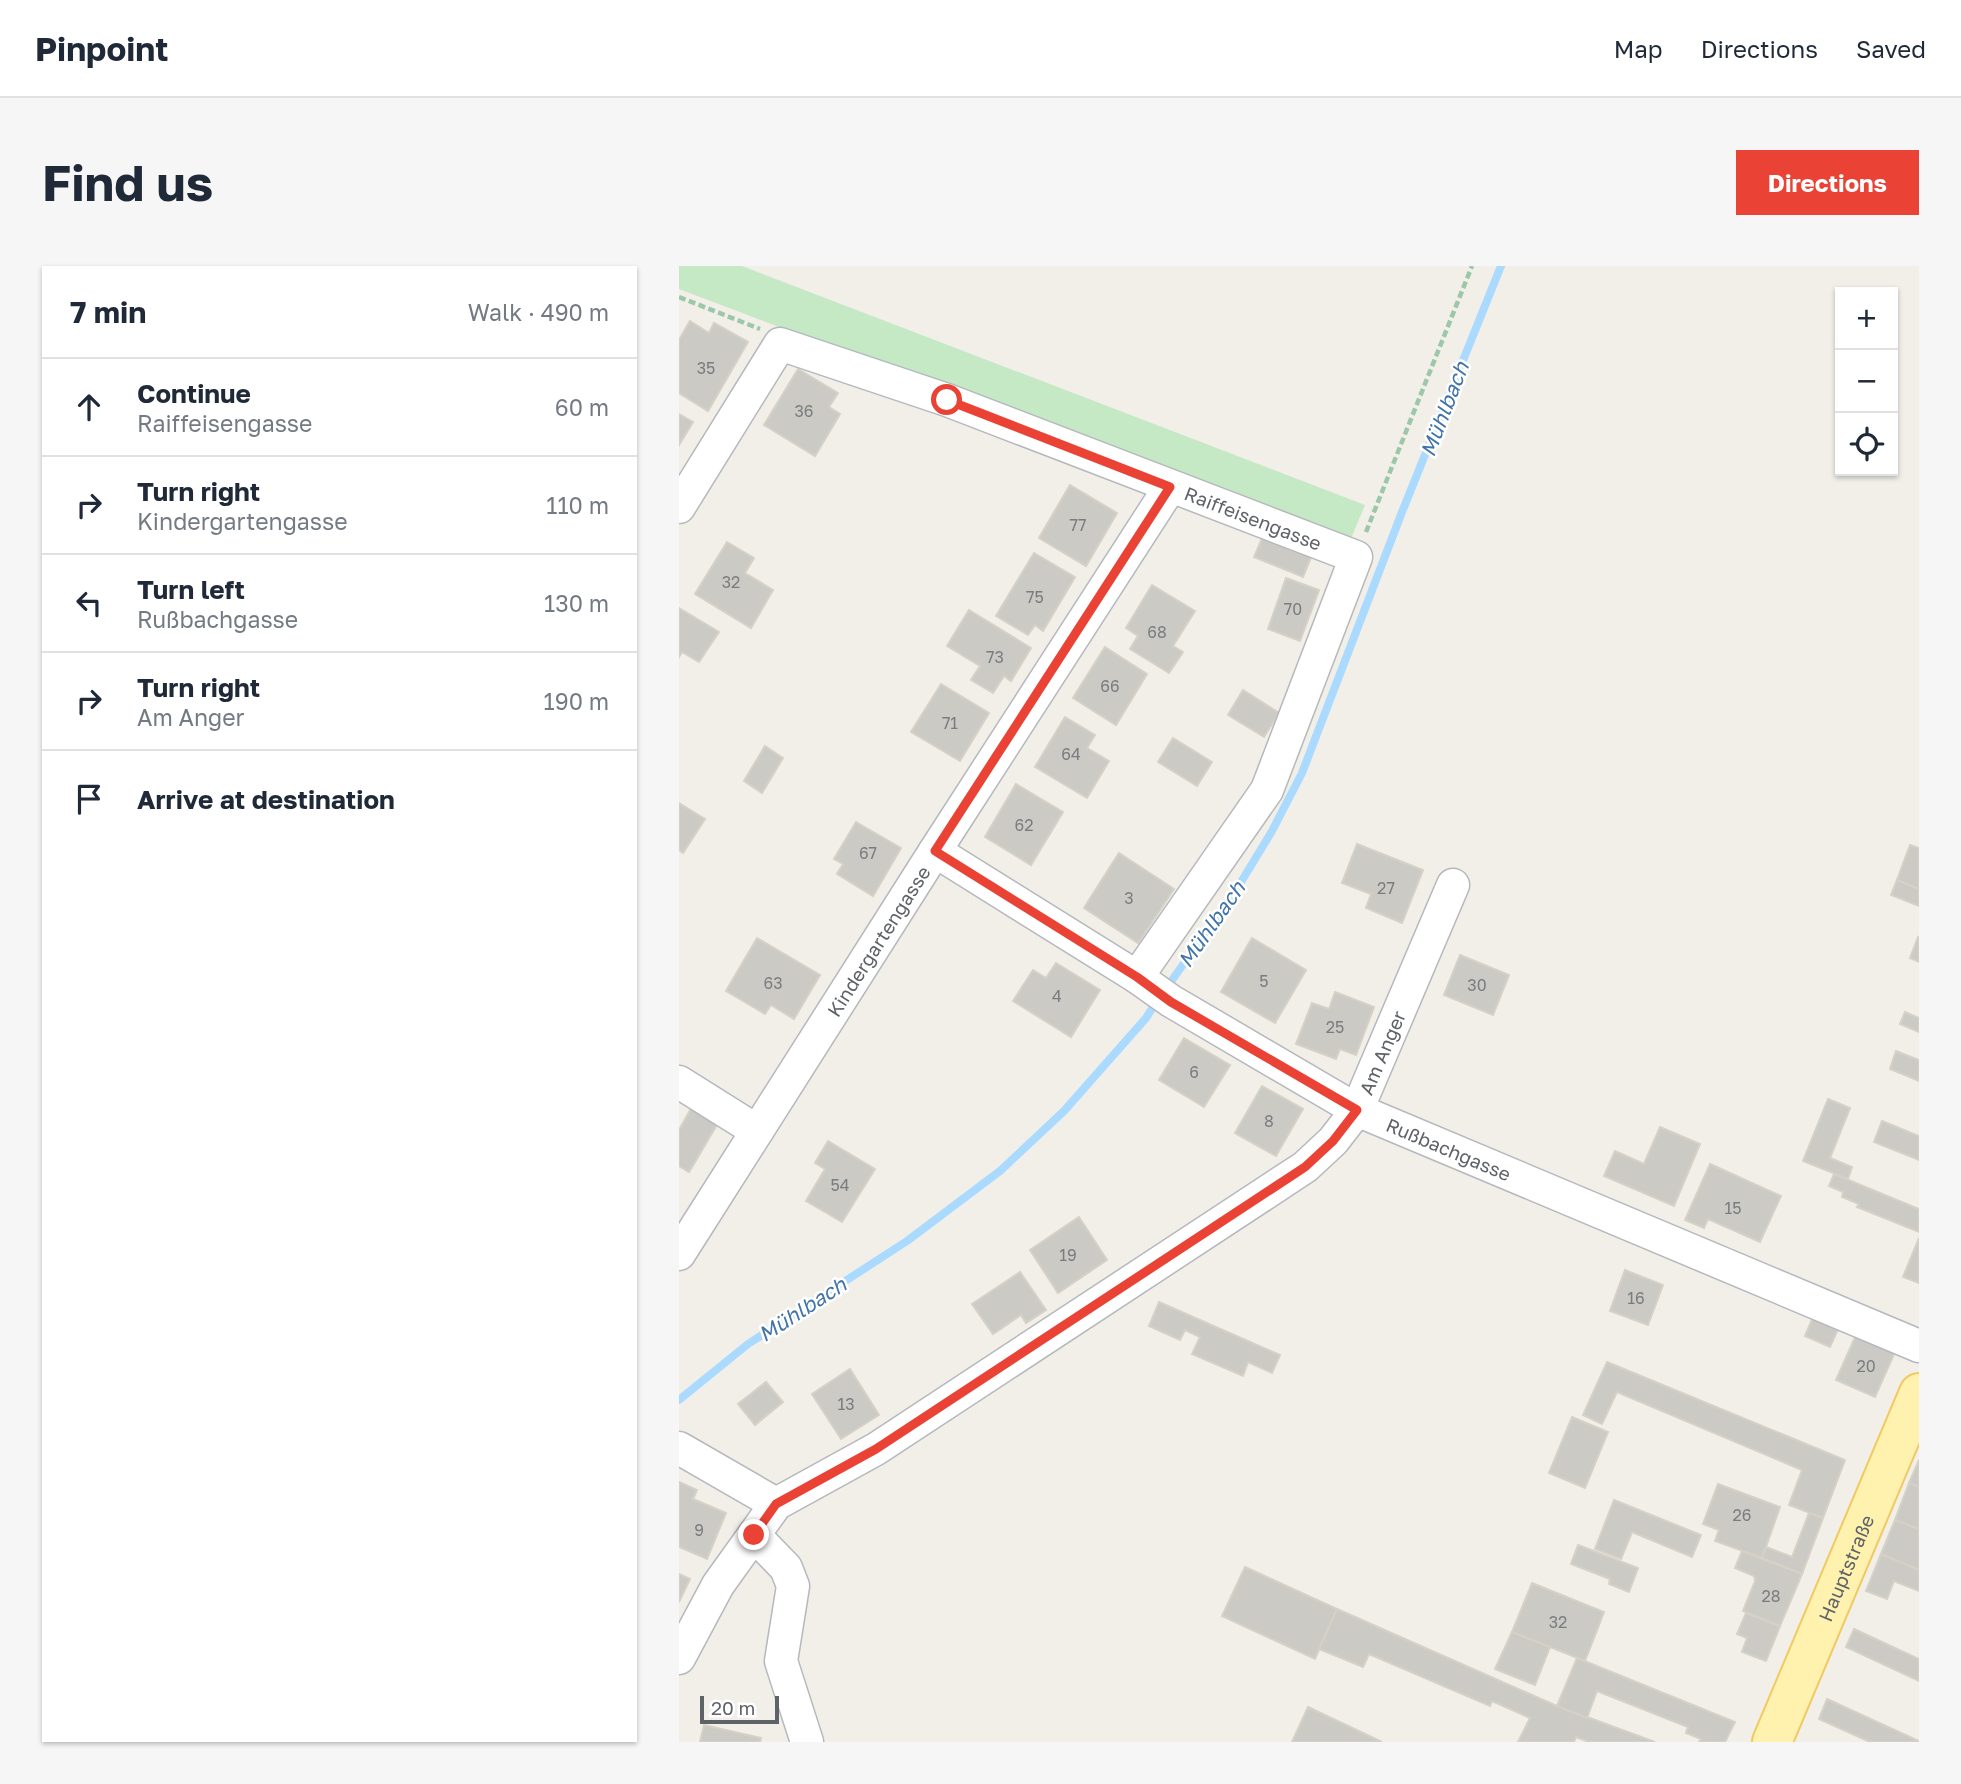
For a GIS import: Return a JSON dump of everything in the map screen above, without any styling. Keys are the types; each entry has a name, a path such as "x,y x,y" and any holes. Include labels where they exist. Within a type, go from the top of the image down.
{"main road":[{"name":"Hauptstraße","path":"1772,1742 1919,1394"}],"street":[{"name":"Raiffeisengasse","path":"780,344 947,400 1356,557"},
{"path":"679,507 780,344"},
{"name":"Kindergartengasse","path":"679,1254 1170,487"},
{"path":"1140,980 1268,790 1356,557"},
{"name":"Rußbachgasse","path":"935,851 1171,1002 1357,1110 1919,1346"},
{"name":"Am Anger","path":"679,1658 718,1585 776,1504 876,1449 1305,1167 1333,1141 1357,1110 1453,885"},
{"path":"679,1082 757,1131"},
{"path":"679,1448 776,1504"},
{"path":"754,1535 786,1568 793,1586 781,1661 807,1742"}],"path":[{"path":"1356,557 1472,266"},
{"path":"679,297 758,327 780,344"}],"green space":[{"path":"679,266 742,266 1365,505 1349,543 679,289"}],"building":[{"path":"690,321 709,333 714,323 748,342 708,411 679,393 679,340"},
{"path":"798,369 838,393 829,407 840,414 815,456 764,425"},
{"path":"679,414 693,422 679,445"},
{"path":"1070,485 1117,513 1086,566 1039,538"},
{"path":"1263,536 1312,555 1303,577 1254,557"},
{"path":"727,542 754,558 745,573 773,590 751,628 695,594"},
{"path":"1034,553 1075,577 1043,631 1035,625 1028,635 996,616"},
{"path":"1286,578 1319,590 1300,641 1268,629"},
{"path":"1152,585 1195,611 1173,646 1183,652 1169,673 1130,649 1138,636 1126,628"},
{"path":"679,608 719,632 699,662 682,652 679,657"},
{"path":"969,610 1031,648 1011,681 1004,676 993,693 971,680 980,666 947,646"},
{"path":"1105,647 1147,674 1116,725 1073,698"},
{"path":"941,684 989,713 960,761 911,732"},
{"path":"1243,690 1279,713 1264,737 1228,715"},
{"path":"1065,717 1095,735 1087,748 1109,761 1087,798 1035,767"},
{"path":"1173,738 1212,762 1197,786 1158,762"},
{"path":"765,746 783,758 762,793 744,781"},
{"path":"1016,784 1063,812 1031,865 985,837"},
{"path":"679,803 705,819 683,853 679,850"},
{"path":"856,822 901,848 873,896 837,874 843,864 834,859"},
{"path":"1357,844 1423,870 1402,923 1366,908 1371,894 1342,883"},
{"path":"1910,845 1919,848 1919,889 1897,880"},
{"path":"1119,853 1174,889 1138,943 1084,908"},
{"path":"1897,880 1919,889 1919,906 1891,895"},
{"path":"757,938 820,975 794,1019 771,1005 765,1014 726,991"},
{"path":"1252,938 1306,970 1275,1023 1221,992"},
{"path":"1919,938 1919,962 1910,958"},
{"path":"1460,955 1509,975 1493,1015 1444,995"},
{"path":"1056,963 1100,990 1071,1037 1013,1001 1033,970 1046,978"},
{"path":"1335,992 1374,1007 1356,1055 1340,1049 1336,1059 1296,1044 1312,1003 1329,1009"},
{"path":"1905,1012 1919,1018 1919,1032 1900,1024"},
{"path":"1184,1038 1230,1065 1204,1107 1159,1080"},
{"path":"1896,1051 1919,1060 1919,1081 1890,1069"},
{"path":"1262,1086 1303,1109 1276,1156 1235,1133"},
{"path":"1828,1099 1850,1108 1830,1158 1852,1167 1848,1179 1803,1161"},
{"path":"692,1107 718,1123 689,1172 679,1166 679,1130"},
{"path":"1882,1121 1919,1136 1919,1160 1874,1142"},
{"path":"1660,1127 1700,1144 1674,1206 1604,1176 1615,1151 1644,1164"},
{"path":"828,1141 875,1169 842,1222 806,1201 825,1169 815,1163"},
{"path":"1710,1164 1781,1196 1760,1242 1708,1219 1704,1228 1685,1220"},
{"path":"1834,1174 1919,1209 1919,1232 1857,1207 1859,1204 1842,1197 1843,1192 1829,1186"},
{"path":"1079,1217 1107,1260 1058,1293 1030,1250"},
{"path":"1919,1238 1919,1283 1903,1277"},
{"path":"1625,1270 1663,1285 1648,1325 1610,1311"},
{"path":"1020,1272 1046,1310 1026,1323 1021,1315 993,1334 972,1304"},
{"path":"1159,1302 1280,1355 1272,1373 1248,1362 1243,1376 1192,1354 1200,1337 1185,1330 1180,1340 1149,1326"},
{"path":"1813,1317 1839,1327 1830,1347 1805,1336"},
{"path":"1856,1335 1895,1352 1875,1397 1836,1380"},
{"path":"1607,1362 1845,1460 1823,1518 1789,1505 1802,1470 1617,1392 1602,1424 1583,1415"},
{"path":"850,1369 879,1415 841,1439 812,1394"},
{"path":"766,1382 783,1402 755,1425 738,1404"},
{"path":"1572,1417 1608,1432 1585,1488 1549,1473"},
{"path":"1919,1460 1919,1487 1909,1483"},
{"path":"679,1482 697,1490 693,1499 726,1513 707,1559 679,1547"},
{"path":"1909,1483 1919,1487 1919,1529 1895,1520"},
{"path":"1718,1484 1780,1507 1762,1558 1715,1541 1719,1530 1703,1524"},
{"path":"1614,1500 1701,1535 1692,1557 1632,1532 1621,1559 1595,1549"},
{"path":"1809,1513 1823,1518 1802,1574 1762,1558 1766,1547 1792,1557"},
{"path":"1895,1520 1919,1529 1919,1570 1881,1554"},
{"path":"1578,1545 1638,1568 1629,1592 1609,1584 1610,1579 1571,1564"},
{"path":"1742,1551 1802,1574 1780,1626 1743,1611 1755,1581 1754,1576 1735,1568"},
{"path":"1881,1554 1919,1570 1919,1591 1894,1581 1887,1599 1866,1591"},
{"path":"1245,1567 1337,1609 1315,1659 1222,1616"},
{"path":"679,1574 690,1579 679,1602"},
{"path":"1532,1583 1604,1612 1585,1661 1512,1632"},
{"path":"1337,1609 1557,1706 1655,1742 1589,1742 1576,1737 1574,1742 1518,1742 1530,1718 1492,1701 1490,1706 1369,1654 1363,1667 1319,1649"},
{"path":"1746,1613 1780,1626 1766,1661 1742,1652 1747,1638 1737,1634"},
{"path":"1854,1629 1919,1659 1919,1681 1846,1647"},
{"path":"1512,1632 1550,1647 1535,1685 1495,1669"},
{"path":"1577,1658 1735,1722 1725,1742 1699,1742 1701,1739 1686,1733 1688,1727 1597,1691 1587,1718 1557,1706"},
{"path":"1827,1699 1919,1742 1870,1742 1819,1719"},
{"path":"1308,1707 1382,1742 1292,1742"},
{"path":"704,1725 761,1738 760,1742 700,1742"}],"waterway":[{"name":"Mühlbach","path":"1165,990 1238,887 1272,831 1302,773 1402,512 1501,266"},
{"name":"Mühlbach","path":"679,1400 748,1344 907,1241 1000,1171 1064,1111 1146,1018 1157,1001"}],"route":[{"path":"754,1535 776,1504 876,1449 1305,1167 1333,1141 1357,1110 1171,1002 1137,977 935,851 1170,487 947,400"}]}
